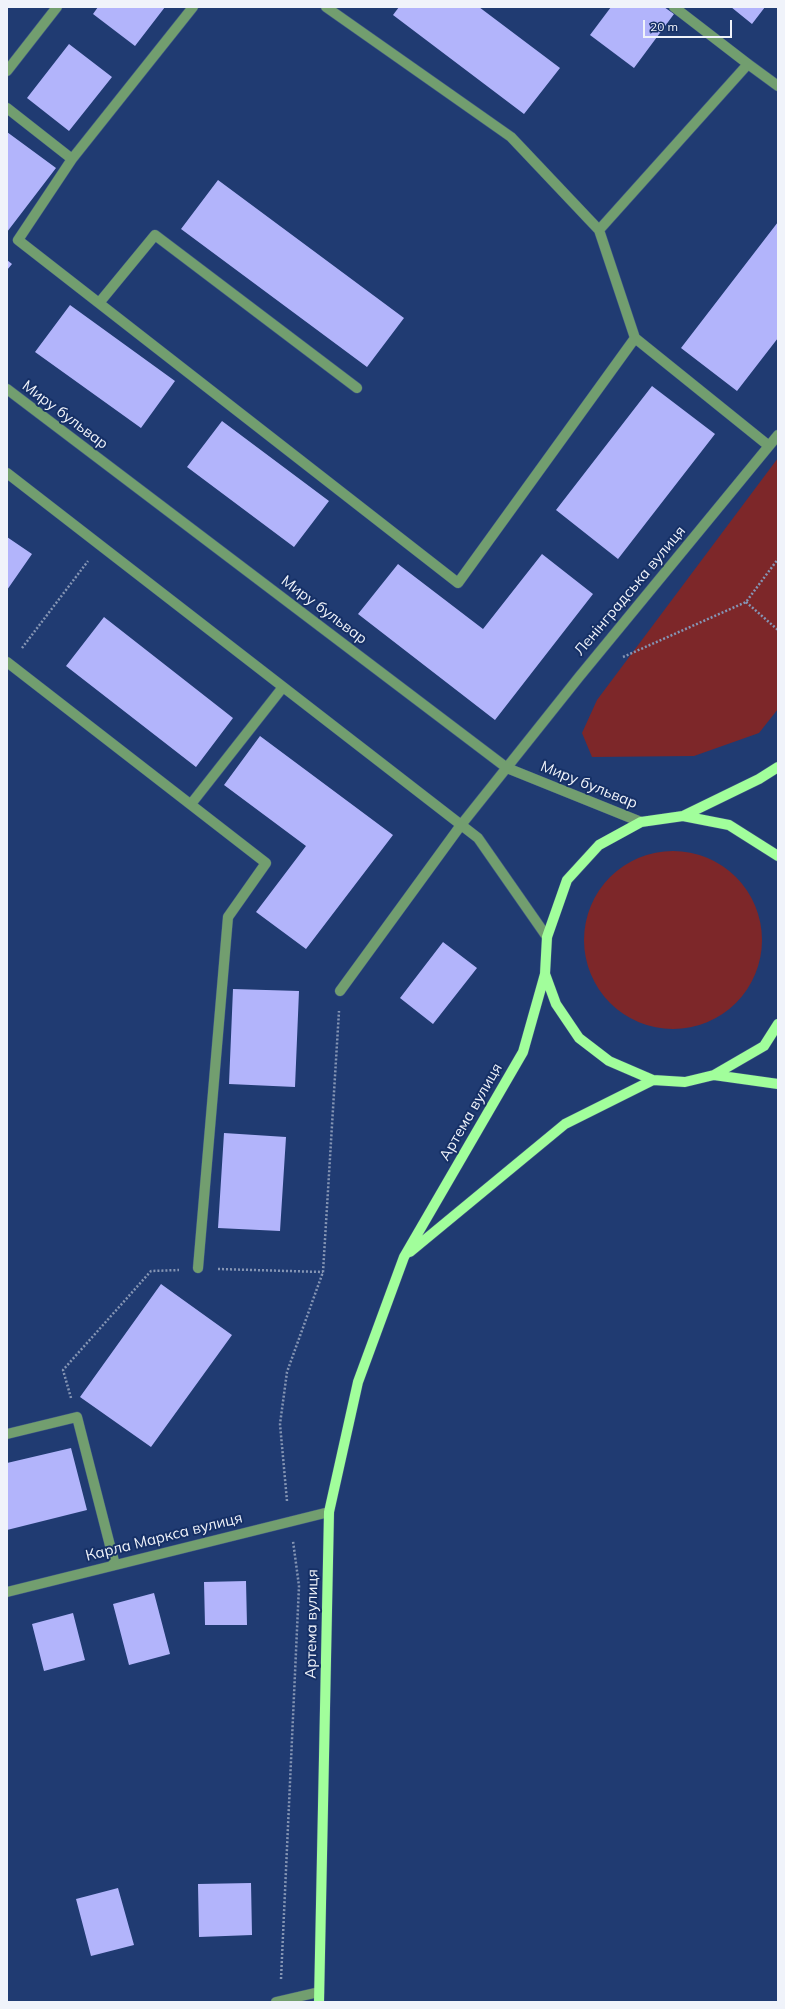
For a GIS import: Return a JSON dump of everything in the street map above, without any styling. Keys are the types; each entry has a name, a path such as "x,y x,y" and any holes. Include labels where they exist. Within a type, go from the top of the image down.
{"main road":[{"path":"778,767 759,779 683,816 641,822 599,845 567,880 547,937 546,974 556,1004 579,1038 609,1061 653,1080 685,1082 714,1075 764,1046 778,1024"},
{"path":"683,816 730,825 778,856"},
{"name":"Артема вулиця","path":"319,1997 329,1512 358,1382 404,1257 523,1052 546,974"},
{"path":"714,1075 778,1084"},
{"path":"404,1257 565,1124 653,1080"}],"street":[{"path":"7,71 57,7"},
{"path":"193,7 72,159 18,240 458,583 635,338"},
{"path":"326,7 511,136 599,230 635,338 769,446"},
{"path":"674,7 778,86"},
{"path":"599,230 748,64"},
{"path":"7,108 72,159"},
{"path":"99,303 155,235 357,388"},
{"name":"Миру бульвар","path":"7,389 507,768 641,822"},
{"name":"Ленінградська вулиця","path":"340,991 461,826 579,677 778,435"},
{"path":"7,473 478,838 547,937"},
{"path":"8,663 266,863 228,917 198,1268"},
{"path":"191,804 283,687"},
{"path":"7,1434 77,1417 115,1565"},
{"name":"Карла Маркса вулиця","path":"7,1592 329,1512"},
{"path":"276,2002 319,1997"}],"path":[{"path":"8,663 100,545"},
{"path":"622,657 746,602 778,559"},
{"path":"746,602 778,630"},
{"path":"77,1417 63,1370 151,1272 198,1268 323,1272"}],"shaded area":[{"path":"778,458 778,709 759,733 694,756 592,757 582,733 597,700"},
{"path":"673,851 690,853 707,858 722,866 736,877 747,891 755,906 760,923 762,940 760,957 755,974 747,989 736,1003 722,1014 707,1022 690,1027 673,1029 656,1027 639,1022 624,1014 610,1003 599,989 591,974 586,957 584,940 586,923 591,906 599,891 610,877 624,866 639,858 656,853"}],"building":[{"path":"98,7 165,7 135,46 93,14"},
{"path":"399,7 479,7 560,68 524,114 393,15"},
{"path":"611,7 664,7 674,14 634,68 590,35"},
{"path":"731,7 765,7 752,24"},
{"path":"69,44 112,77 69,131 27,98"},
{"path":"7,132 56,168 7,232"},
{"path":"218,180 404,318 367,367 181,229"},
{"path":"778,222 778,338 737,391 681,348"},
{"path":"7,260 12,264 7,270"},
{"path":"70,305 175,381 141,428 35,352"},
{"path":"652,386 715,434 618,559 556,510"},
{"path":"222,421 329,501 294,547 187,467"},
{"path":"7,537 32,554 7,590"},
{"path":"542,554 593,594 495,720 358,614 398,564 483,629"},
{"path":"104,617 233,718 196,767 66,666"},
{"path":"260,736 393,835 306,949 256,912 306,846 224,785"},
{"path":"443,942 477,968 433,1024 400,998"},
{"path":"233,989 299,991 295,1087 229,1084"},
{"path":"224,1133 286,1137 280,1231 218,1228"},
{"path":"161,1284 232,1335 151,1447 80,1397"},
{"path":"71,1448 87,1510 7,1530 7,1463"},
{"path":"246,1581 247,1625 205,1625 204,1582"},
{"path":"154,1593 170,1654 129,1665 113,1604"},
{"path":"73,1613 85,1660 44,1671 32,1624"},
{"path":"251,1883 252,1935 199,1937 198,1884"},
{"path":"118,1888 134,1945 91,1956 76,1899"}]}
